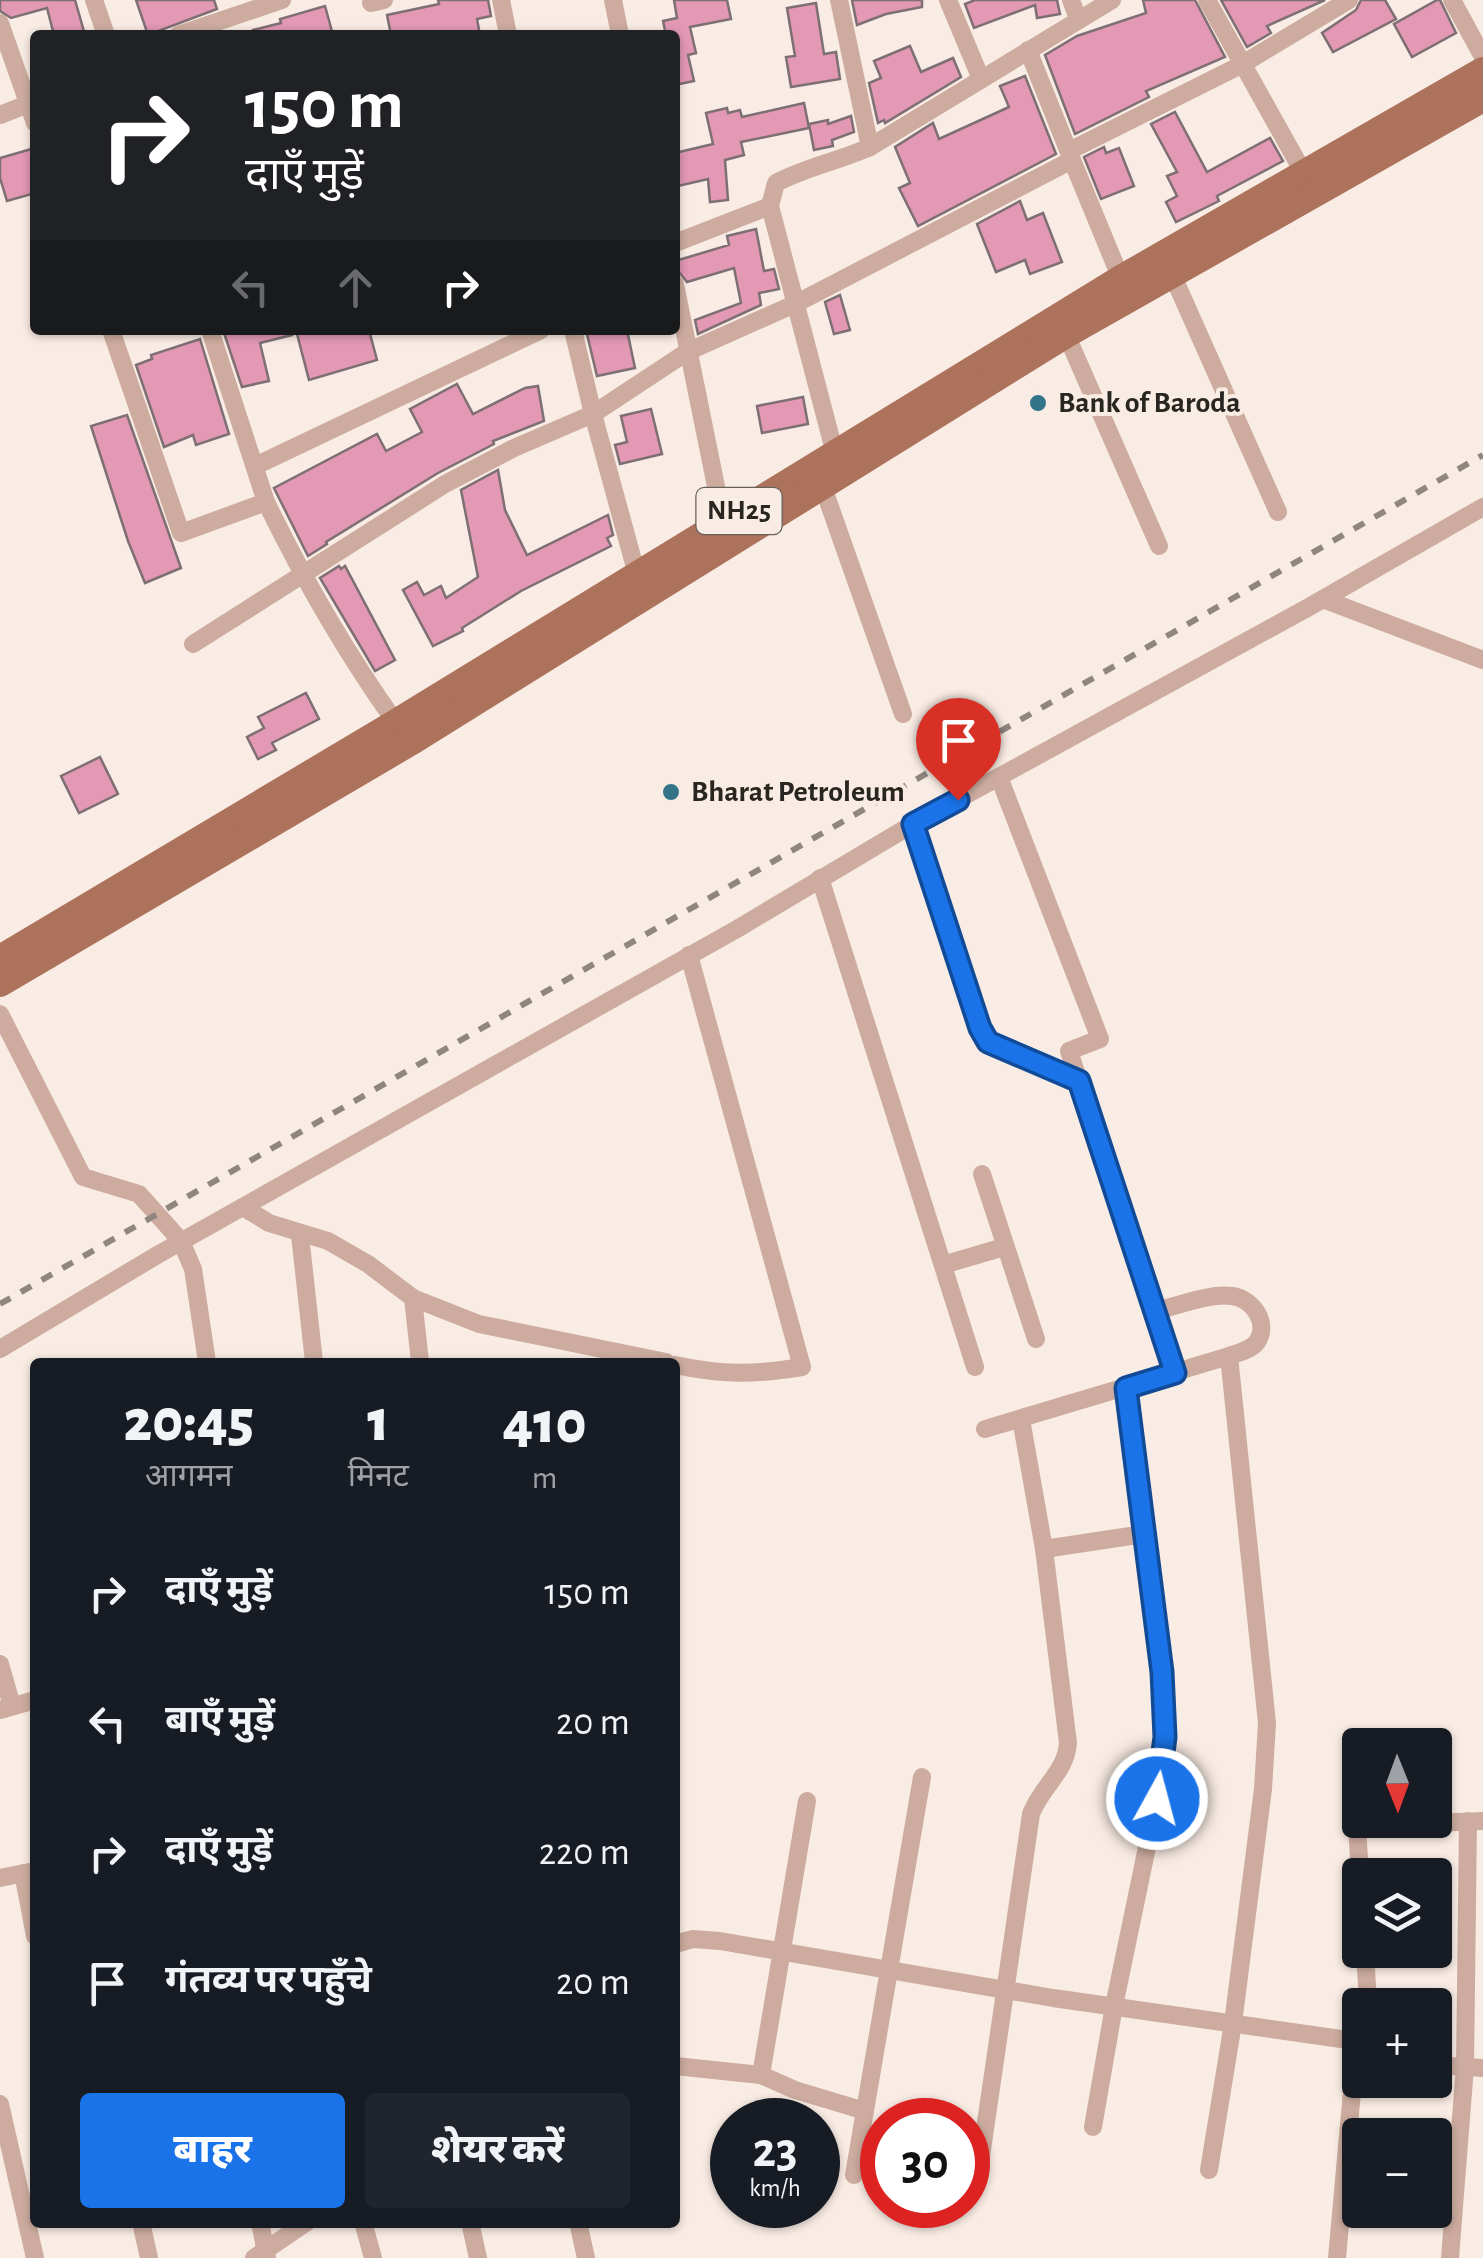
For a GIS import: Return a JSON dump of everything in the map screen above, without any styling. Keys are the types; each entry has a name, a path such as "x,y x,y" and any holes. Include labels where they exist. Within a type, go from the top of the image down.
{"main road":[{"name":"NH25","path":"0,958 396,723 1121,278 1483,71"},
{"name":"NH25","path":"0,983 410,742 1066,334 1483,98"}],"street":[{"path":"94,0 104,30"},
{"path":"193,30 282,0"},
{"path":"500,0 507,30"},
{"path":"613,0 619,30"},
{"path":"839,0 870,147"},
{"path":"948,0 981,78"},
{"path":"1071,0 1078,19"},
{"path":"836,454 770,206 776,184 799,171 835,163 870,147 1112,0"},
{"path":"1207,0 1303,172"},
{"path":"193,644 446,484 514,448 593,414 687,352 797,302 1241,64 1349,0"},
{"path":"1452,0 1483,57"},
{"path":"0,23 30,109"},
{"path":"1028,50 1121,278"},
{"path":"0,115 28,104"},
{"path":"680,241 770,206"},
{"path":"1172,274 1278,512"},
{"path":"680,312 724,521"},
{"path":"1066,334 1159,546"},
{"path":"113,335 182,534 266,502"},
{"path":"212,335 266,502 302,576 364,679 396,723"},
{"path":"255,466 530,335"},
{"path":"573,335 636,575"},
{"path":"823,486 903,714"},
{"path":"0,1350 181,1242 689,956 913,824 1324,599 1483,507"},
{"path":"1324,599 1483,660"},
{"path":"999,776 1100,1039 1069,1051 1175,1373"},
{"path":"913,824 980,1028 988,1042 1079,1081"},
{"path":"820,878 975,1367"},
{"path":"680,1365 708,1372 754,1375 802,1367 689,956"},
{"path":"0,1014 83,1177 140,1194 181,1242 192,1269 206,1358"},
{"path":"982,1174 1036,1340"},
{"path":"242,1207 269,1223 328,1242 368,1264 413,1298 478,1324 646,1358"},
{"path":"300,1235 314,1358"},
{"path":"942,1265 1004,1247"},
{"path":"985,1429 1229,1356 1254,1346 1260,1337 1261,1322 1255,1308 1242,1297 1225,1294 1154,1310"},
{"path":"413,1298 420,1358"},
{"path":"1209,2170 1263,1789 1268,1723 1229,1356"},
{"path":"1094,2126 1114,2006 1157,1799 1165,1737 1162,1672 1126,1388"},
{"path":"990,2102 1032,1814 1037,1798 1067,1758 1068,1743 1044,1549 1022,1418"},
{"path":"1044,1549 1144,1534"},
{"path":"0,1664 6,1708"},
{"path":"867,2098 922,1777"},
{"path":"762,2075 807,1801"},
{"path":"1359,1858 1357,1826 1475,1821 1474,2067 1450,2258"},
{"path":"0,1878 29,1872"},
{"path":"680,1943 707,1940 1008,1990 1342,2039"},
{"path":"680,2067 762,2075 795,2090 860,2110"},
{"path":"1337,2258 1353,2098"},
{"path":"0,2104 35,2258"},
{"path":"854,2174 860,2140"},
{"path":"142,2228 149,2258"},
{"path":"260,2228 262,2255"},
{"path":"262,2255 299,2228"},
{"path":"365,2228 373,2258"},
{"path":"471,2228 478,2258"},
{"path":"579,2228 586,2258"}],"building":[{"path":"0,0 75,0 84,30 53,30 47,8 11,18 0,11"},
{"path":"136,0 214,0 217,9 161,30 146,30"},
{"path":"438,0 488,0 491,16 477,19 479,30 390,30 387,15 439,4"},
{"path":"674,0 727,0 731,19 690,27 696,53 688,55 694,81 680,84 680,30 665,30 663,21 677,18"},
{"path":"852,0 922,0 922,7 857,25"},
{"path":"975,0 1057,0 1060,14 1037,18 1035,5 974,28 965,4"},
{"path":"1143,0 1195,0 1225,57 1146,91 1149,97 1075,134 1045,55 1077,36 1146,13"},
{"path":"1221,0 1325,0 1267,26 1271,33 1247,47"},
{"path":"1361,0 1385,0 1396,19 1333,52 1322,33 1356,10"},
{"path":"1437,0 1456,33 1412,57 1394,24"},
{"path":"816,3 824,54 836,52 840,79 791,87 786,57 795,56 787,8"},
{"path":"325,6 332,30 253,30 281,23 280,19"},
{"path":"910,46 921,72 953,58 961,77 885,123 878,123 869,83 881,78 874,61"},
{"path":"1025,76 1056,154 918,226 899,188 910,183 895,147 933,123 939,139 1009,107 1000,86"},
{"path":"804,103 809,128 741,142 744,155 725,160 728,200 710,202 708,179 680,186 680,152 713,144 706,113 727,108 728,113 740,110 742,117"},
{"path":"1175,112 1207,172 1270,138 1283,161 1217,196 1219,201 1176,222 1166,202 1177,196 1167,176 1177,172 1151,124"},
{"path":"851,116 854,132 832,140 833,146 814,150 809,124 828,120 828,124"},
{"path":"1104,147 1106,153 1119,148 1134,186 1101,199 1084,157"},
{"path":"30,149 30,194 7,201 0,178 0,158"},
{"path":"1020,201 1027,220 1043,213 1062,262 1030,274 1025,260 996,272 977,224"},
{"path":"756,229 764,271 774,269 779,289 759,293 761,305 698,334 695,320 741,303 734,268 687,282 680,273 680,260 729,245 727,236"},
{"path":"840,295 850,330 834,334 825,302"},
{"path":"225,335 292,335 260,343 269,381 242,387"},
{"path":"297,335 370,335 377,360 309,380"},
{"path":"587,335 628,335 635,368 597,376"},
{"path":"200,339 229,434 196,445 193,435 164,447 136,365 152,359 151,355"},
{"path":"457,384 473,414 525,388 538,386 544,421 493,441 494,444 438,473 308,556 274,488 377,434 386,451 422,432 410,409"},
{"path":"803,397 808,424 762,433 757,406"},
{"path":"651,409 662,454 620,464 615,445 627,442 621,416"},
{"path":"127,415 181,568 145,583 91,426"},
{"path":"498,470 505,510 527,555 608,515 613,535 607,538 611,546 521,591 462,628 463,631 433,646 403,590 417,582 424,595 441,586 446,598 478,577 461,490"},
{"path":"345,566 395,660 375,671 320,578"},
{"path":"306,693 319,719 272,743 276,750 258,759 247,737 264,728 258,717"},
{"path":"100,757 118,794 79,813 61,776"}],"railway":[{"path":"0,1304 1483,455"}],"place":[{"name":"Bank of Baroda","path":"1038,403"},
{"name":"Bharat Petroleum","path":"671,792"}],"route":[{"path":"958,800 913,824 980,1028 988,1042 1079,1081 1175,1373 1126,1388 1162,1672 1165,1737 1157,1799"}]}
